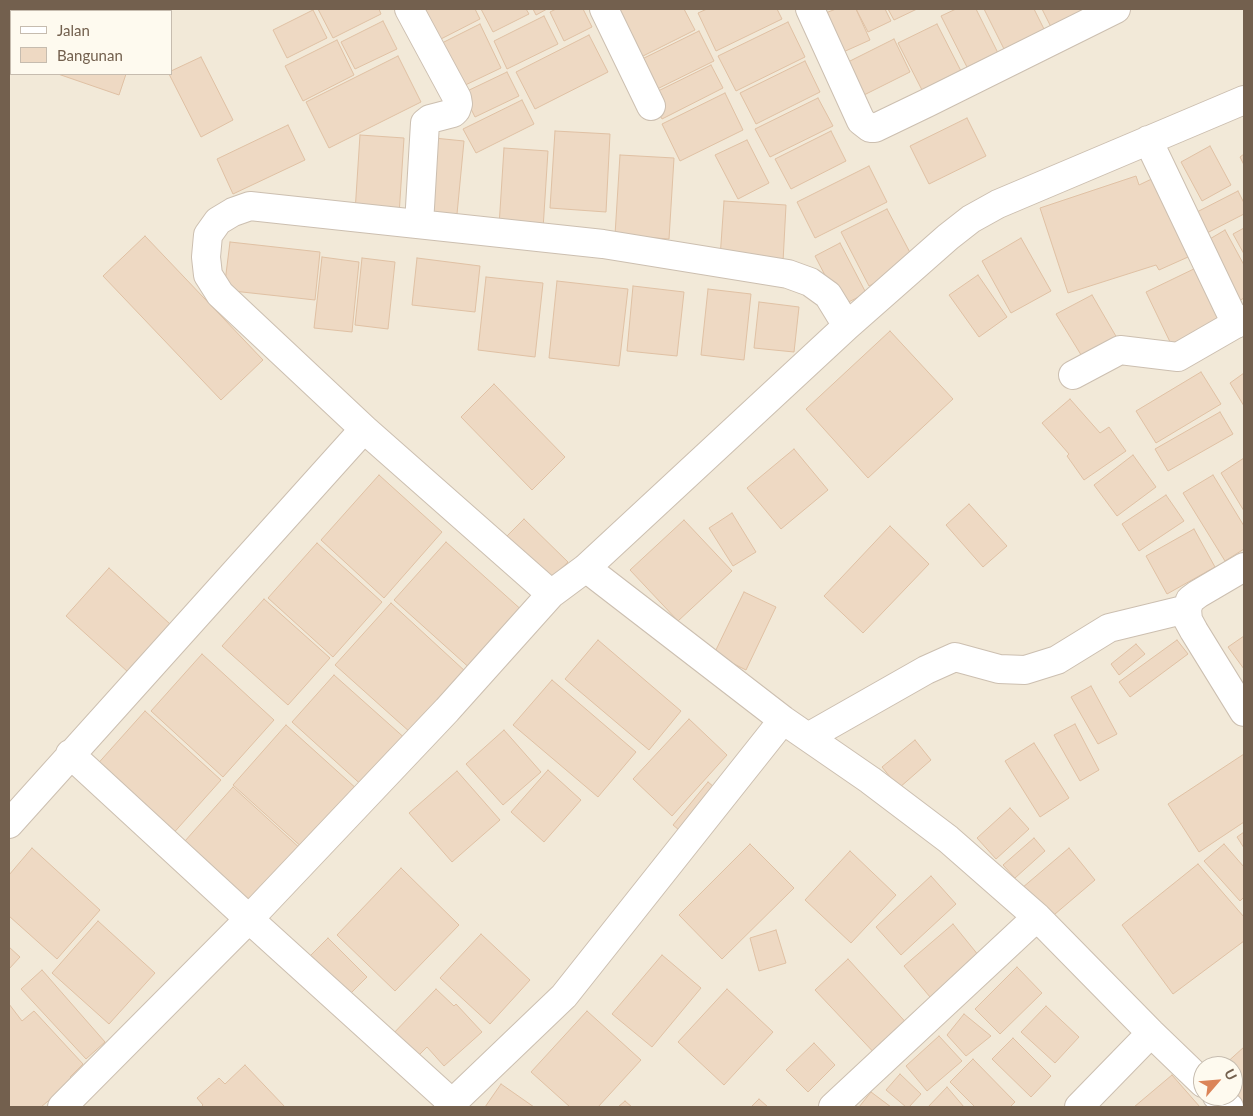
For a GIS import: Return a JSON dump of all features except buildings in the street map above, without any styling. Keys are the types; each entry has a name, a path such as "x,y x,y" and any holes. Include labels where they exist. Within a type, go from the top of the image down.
{"street":[{"path":"409,9 455,93 458,104 456,110 452,113 430,119 426,123 419,224"},
{"path":"604,9 651,106"},
{"path":"810,9 861,121 870,128 875,128 927,103 1116,9"},
{"path":"62,1107 248,919 447,710 551,594 586,568 846,326 970,219 998,204 1244,100"},
{"path":"1073,375 1120,350 1178,357 1240,322 1148,140"},
{"path":"551,594 364,429 220,294 208,275 206,257 208,235 218,221 233,212 250,206 603,244 788,274 810,282 828,295 846,326"},
{"path":"9,824 364,429"},
{"path":"1244,567 1198,594 1190,600 1187,609 1188,620 1194,631 1244,712"},
{"path":"586,568 783,720 870,780 948,839 1037,917 1150,1033 1193,1074"},
{"path":"808,737 926,670 955,657 998,669 1025,670 1057,660 1109,628 1187,609"},
{"path":"70,754 450,1105 564,996 783,720"},
{"path":"833,1107 1037,917"},
{"path":"1079,1107 1150,1033"}],"shaded area":[{"path":"9,9 1244,9 1244,1107 9,1107"}]}
